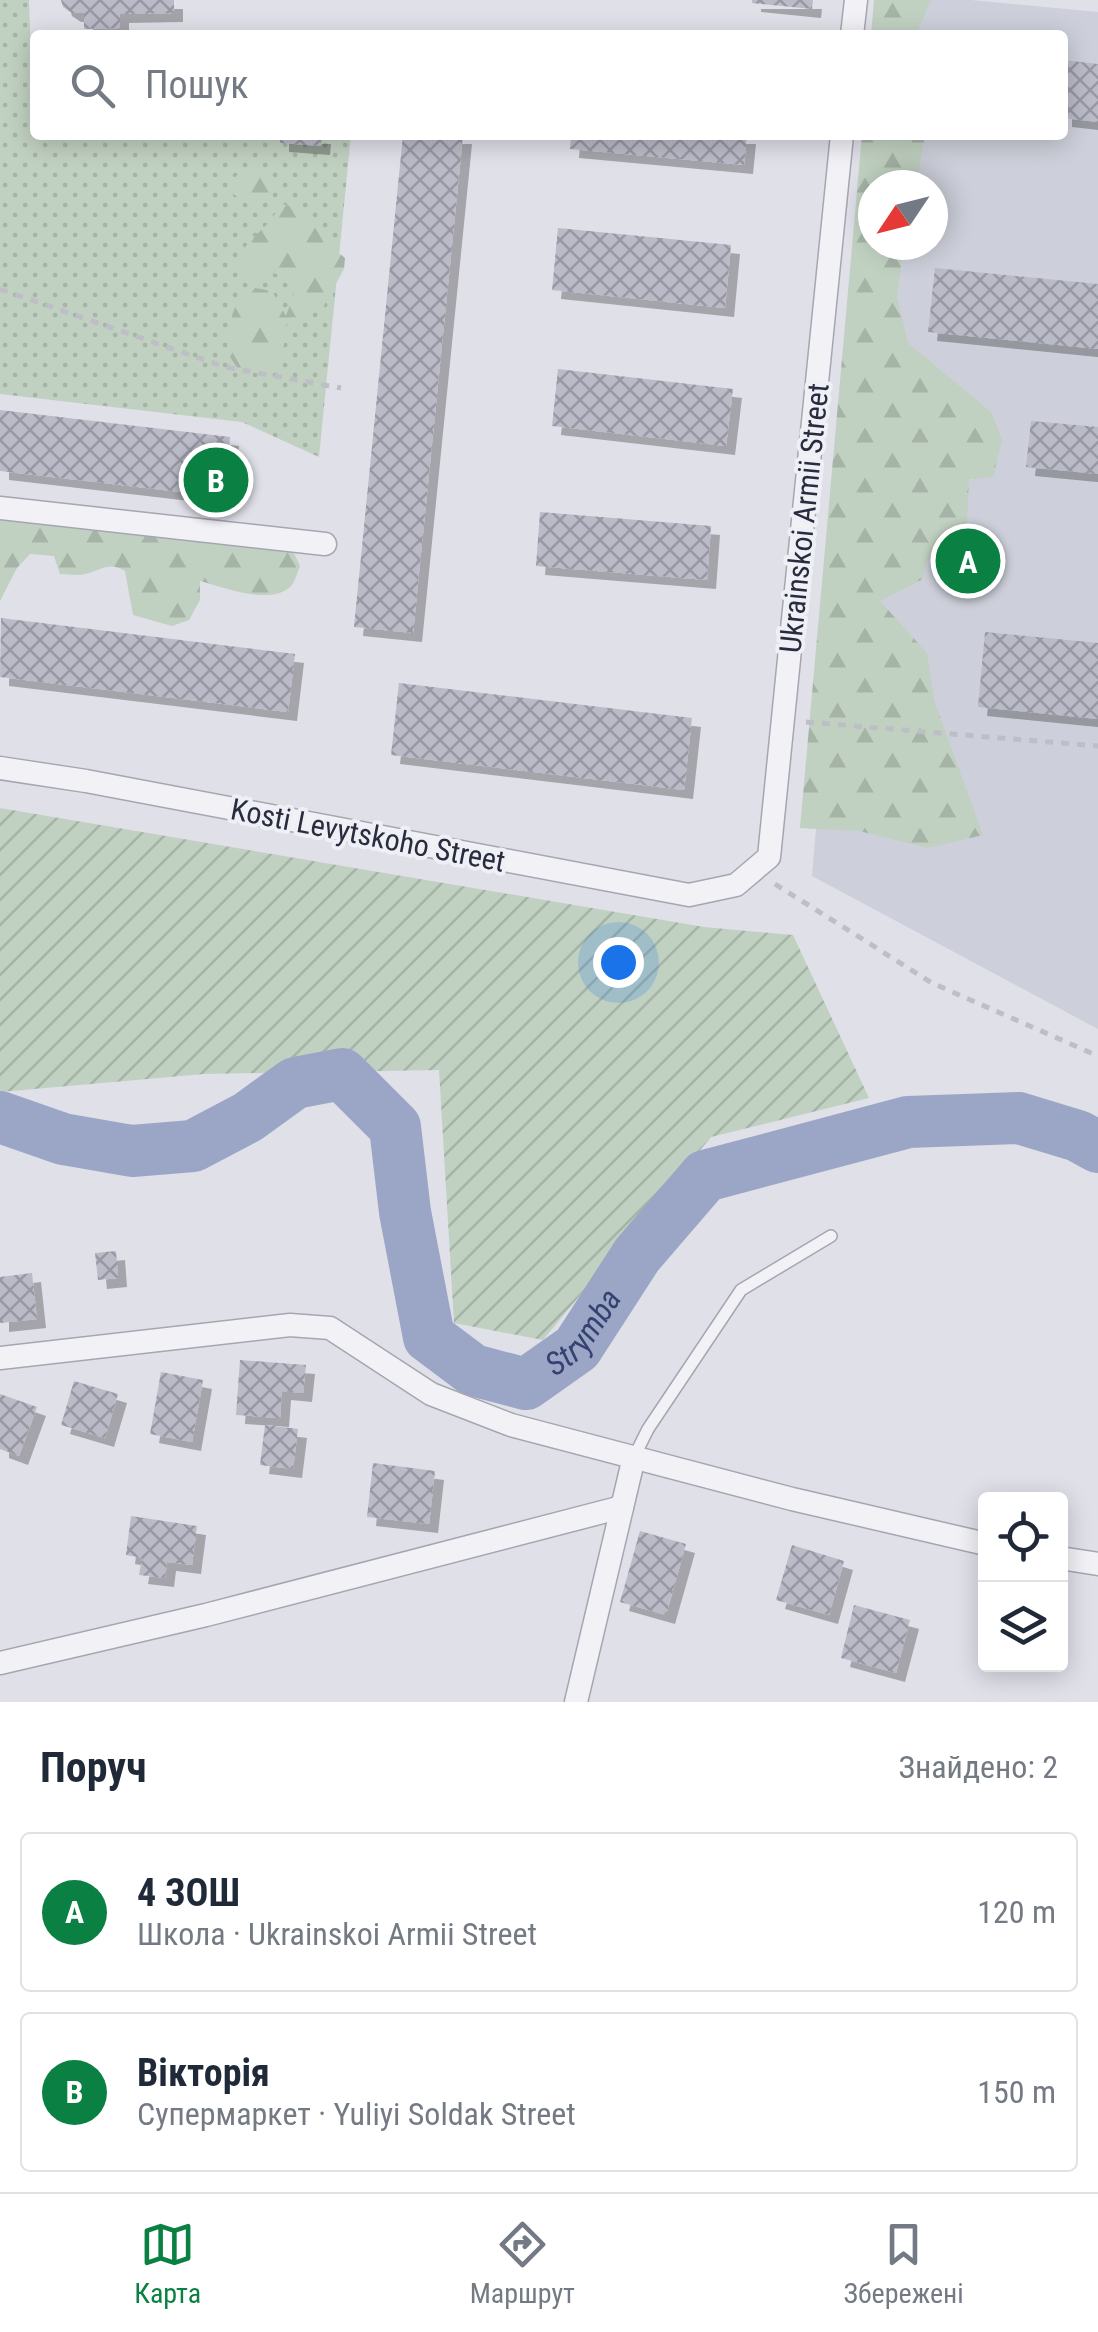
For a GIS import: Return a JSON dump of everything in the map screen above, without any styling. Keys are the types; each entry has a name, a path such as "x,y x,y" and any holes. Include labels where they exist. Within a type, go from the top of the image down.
{"street":[{"path":"853,30 856,0"},
{"name":"Ukrainskoi Armii Street","path":"745,877 770,857 841,140"},
{"path":"0,508 325,544"},
{"name":"Kosti Levytskoho Street","path":"0,768 689,896 745,877"},
{"path":"0,1358 290,1326 330,1328 431,1394 511,1426 792,1499 978,1542"},
{"path":"576,1702 634,1457"},
{"path":"0,1663 206,1615 622,1507"},
{"path":"1068,1559 1098,1564"}],"lane":[{"path":"634,1457 648,1429 741,1290 830,1236"}],"path":[{"path":"0,289 225,367 341,388"},
{"path":"783,720 1098,746"},
{"path":"745,877 932,983 1098,1056"}],"shaded area":[{"path":"886,0 971,0 1098,12 1098,1029 812,876 864,260 948,260 948,170 872,170 875,140 1068,140 1068,30 883,30"}],"green space":[{"path":"0,0 29,0 30,140 351,140 319,457 242,422 0,394"},
{"path":"874,0 931,0 918,30 871,30"},
{"path":"862,140 924,140 919,170 859,170"},
{"path":"262,165 274,191 255,209 232,193 230,182 246,167"},
{"path":"858,180 858,260 902,260 897,296 908,343 992,413 1002,440 993,477 969,479 967,525 938,547 928,561 923,579 880,601 927,653 934,700 983,835 928,848 859,831 800,828"},
{"path":"280,204 302,212 333,238 333,248 345,258 344,269 321,311 286,319 282,350 259,373 238,369 226,351 237,303 255,288 272,291 286,316 296,288 280,275 267,271 245,283 241,268 245,247"},
{"path":"0,510 293,551 300,566 289,588 269,595 200,581 200,600 189,620 172,626 133,615 125,571 110,566 82,575 60,574 54,556 30,554 17,568 0,601"},
{"path":"0,808 704,927 793,935 869,1098 711,1137 543,1340 454,1323 439,1070 204,1074 0,1092"}],"building":[{"path":"61,0 174,0 174,13 120,14 120,28 84,29 84,13 72,13"},
{"path":"752,0 813,0 812,9"},
{"path":"1068,61 1098,64 1098,122 1068,119"},
{"path":"280,140 322,140 321,146"},
{"path":"403,140 462,140 413,633 354,627"},
{"path":"571,140 746,140 744,165 570,149"},
{"path":"558,228 731,245 725,308 552,290"},
{"path":"935,268 1098,284 1098,349 928,332"},
{"path":"558,369 733,389 726,446 552,426"},
{"path":"0,410 230,437 224,497 0,471"},
{"path":"1031,421 1098,427 1098,474 1026,467"},
{"path":"540,512 711,526 707,580 536,566"},
{"path":"1,618 295,654 288,712 0,677"},
{"path":"985,632 1098,643 1098,719 978,707"},
{"path":"399,683 692,718 684,790 391,755"},
{"path":"116,1251 118,1278 98,1280 95,1253"},
{"path":"32,1273 37,1319 0,1323 0,1277"},
{"path":"240,1360 306,1365 303,1393 282,1391 280,1418 236,1415"},
{"path":"161,1372 203,1380 192,1442 150,1434"},
{"path":"74,1381 118,1394 105,1438 61,1425"},
{"path":"0,1394 37,1407 19,1456 0,1449"},
{"path":"265,1425 298,1429 293,1469 260,1465"},
{"path":"373,1463 435,1471 429,1524 367,1517"},
{"path":"131,1516 197,1526 192,1565 167,1562 165,1578 139,1575 142,1558 126,1555"},
{"path":"640,1531 686,1544 666,1615 620,1602"},
{"path":"792,1545 844,1561 829,1615 776,1600"},
{"path":"854,1605 910,1620 896,1673 841,1658"}],"waterway":[{"name":"Strymba","path":"0,1117 63,1139 132,1151 193,1146 248,1117 295,1083 342,1074 395,1127 405,1212 429,1337 473,1370 526,1384 577,1348 637,1255 705,1176 908,1122 1019,1118 1078,1136 1098,1147"}],"place":[{"name":"Вікторія","path":"216,480"},
{"name":"4 ЗОШ","path":"968,561"}]}
